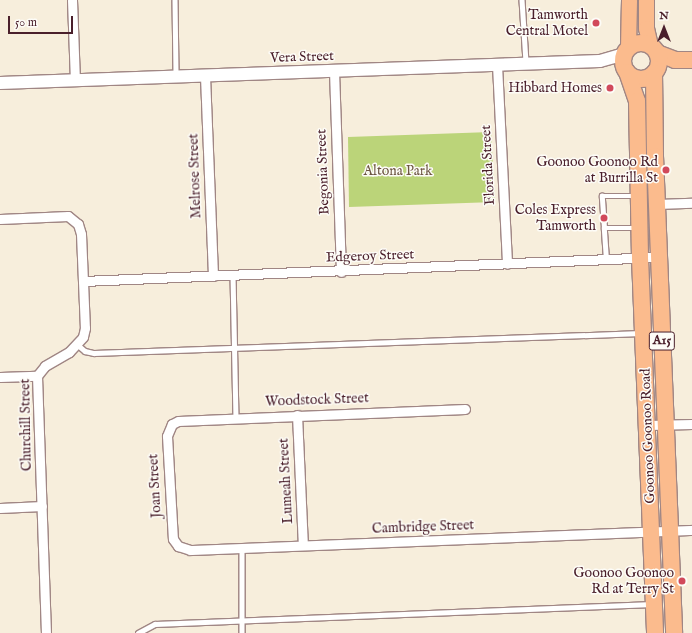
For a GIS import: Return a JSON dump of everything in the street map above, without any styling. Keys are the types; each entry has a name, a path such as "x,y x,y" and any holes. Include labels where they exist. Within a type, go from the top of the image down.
{"highway":[{"path":"692,60 675,60 639,43 626,60 637,79 649,77 656,72 692,68"},
{"name":"A15","path":"654,49 659,64 656,72"},
{"name":"Goonoo Goonoo Road","path":"626,60 637,101 640,195 640,258 656,633"},
{"name":"Goonoo Goonoo Road","path":"656,72 653,107 674,633"}],"main road":[{"name":"Goonoo Goonoo Road","path":"626,60 629,0"},
{"path":"646,0 646,28 654,49"}],"street":[{"path":"72,0 75,81"},
{"name":"Vera Street","path":"0,84 626,60"},
{"name":"Florida Street","path":"497,65 507,264"},
{"name":"Begonia Street","path":"334,71 341,272"},
{"name":"Melrose Street","path":"205,76 213,276"},
{"path":"657,204 692,203"},
{"path":"0,218 68,216 75,220 80,228 85,328 83,337 78,345"},
{"name":"Edgeroy Street","path":"82,282 341,272 659,257"},
{"name":"Churchill Street","path":"46,633 38,376 45,366 78,345"},
{"path":"0,377 38,376"},
{"name":"Woodstock Street","path":"172,424 184,420 465,409"},
{"name":"Lumeah Street","path":"297,415 303,545"},
{"name":"Joan Street","path":"172,424 166,436 171,531 173,539 178,546"},
{"path":"647,425 692,424"},
{"path":"0,508 42,506"},
{"name":"Cambridge Street","path":"178,546 190,550 692,530"}],"lane":[{"path":"174,0 176,77"},
{"path":"522,0 526,64"},
{"path":"606,260 602,196 640,195"},
{"path":"604,228 640,228"},
{"path":"233,275 236,418"},
{"path":"78,345 85,351 94,353 644,333"},
{"path":"242,548 242,633"},
{"path":"138,633 155,624 654,604"}],"green space":[{"name":"Altona Park","path":"491,132 495,202 349,207 348,137"}],"place":[{"name":"Tamworth Central Motel","path":"596,23"},
{"name":"Hibbard Homes","path":"610,88"},
{"name":"Goonoo Goonoo Rd at Burrilla St","path":"666,170"},
{"name":"Coles Express Tamworth","path":"604,218"},
{"name":"Goonoo Goonoo Rd at Terry St","path":"682,581"}]}
